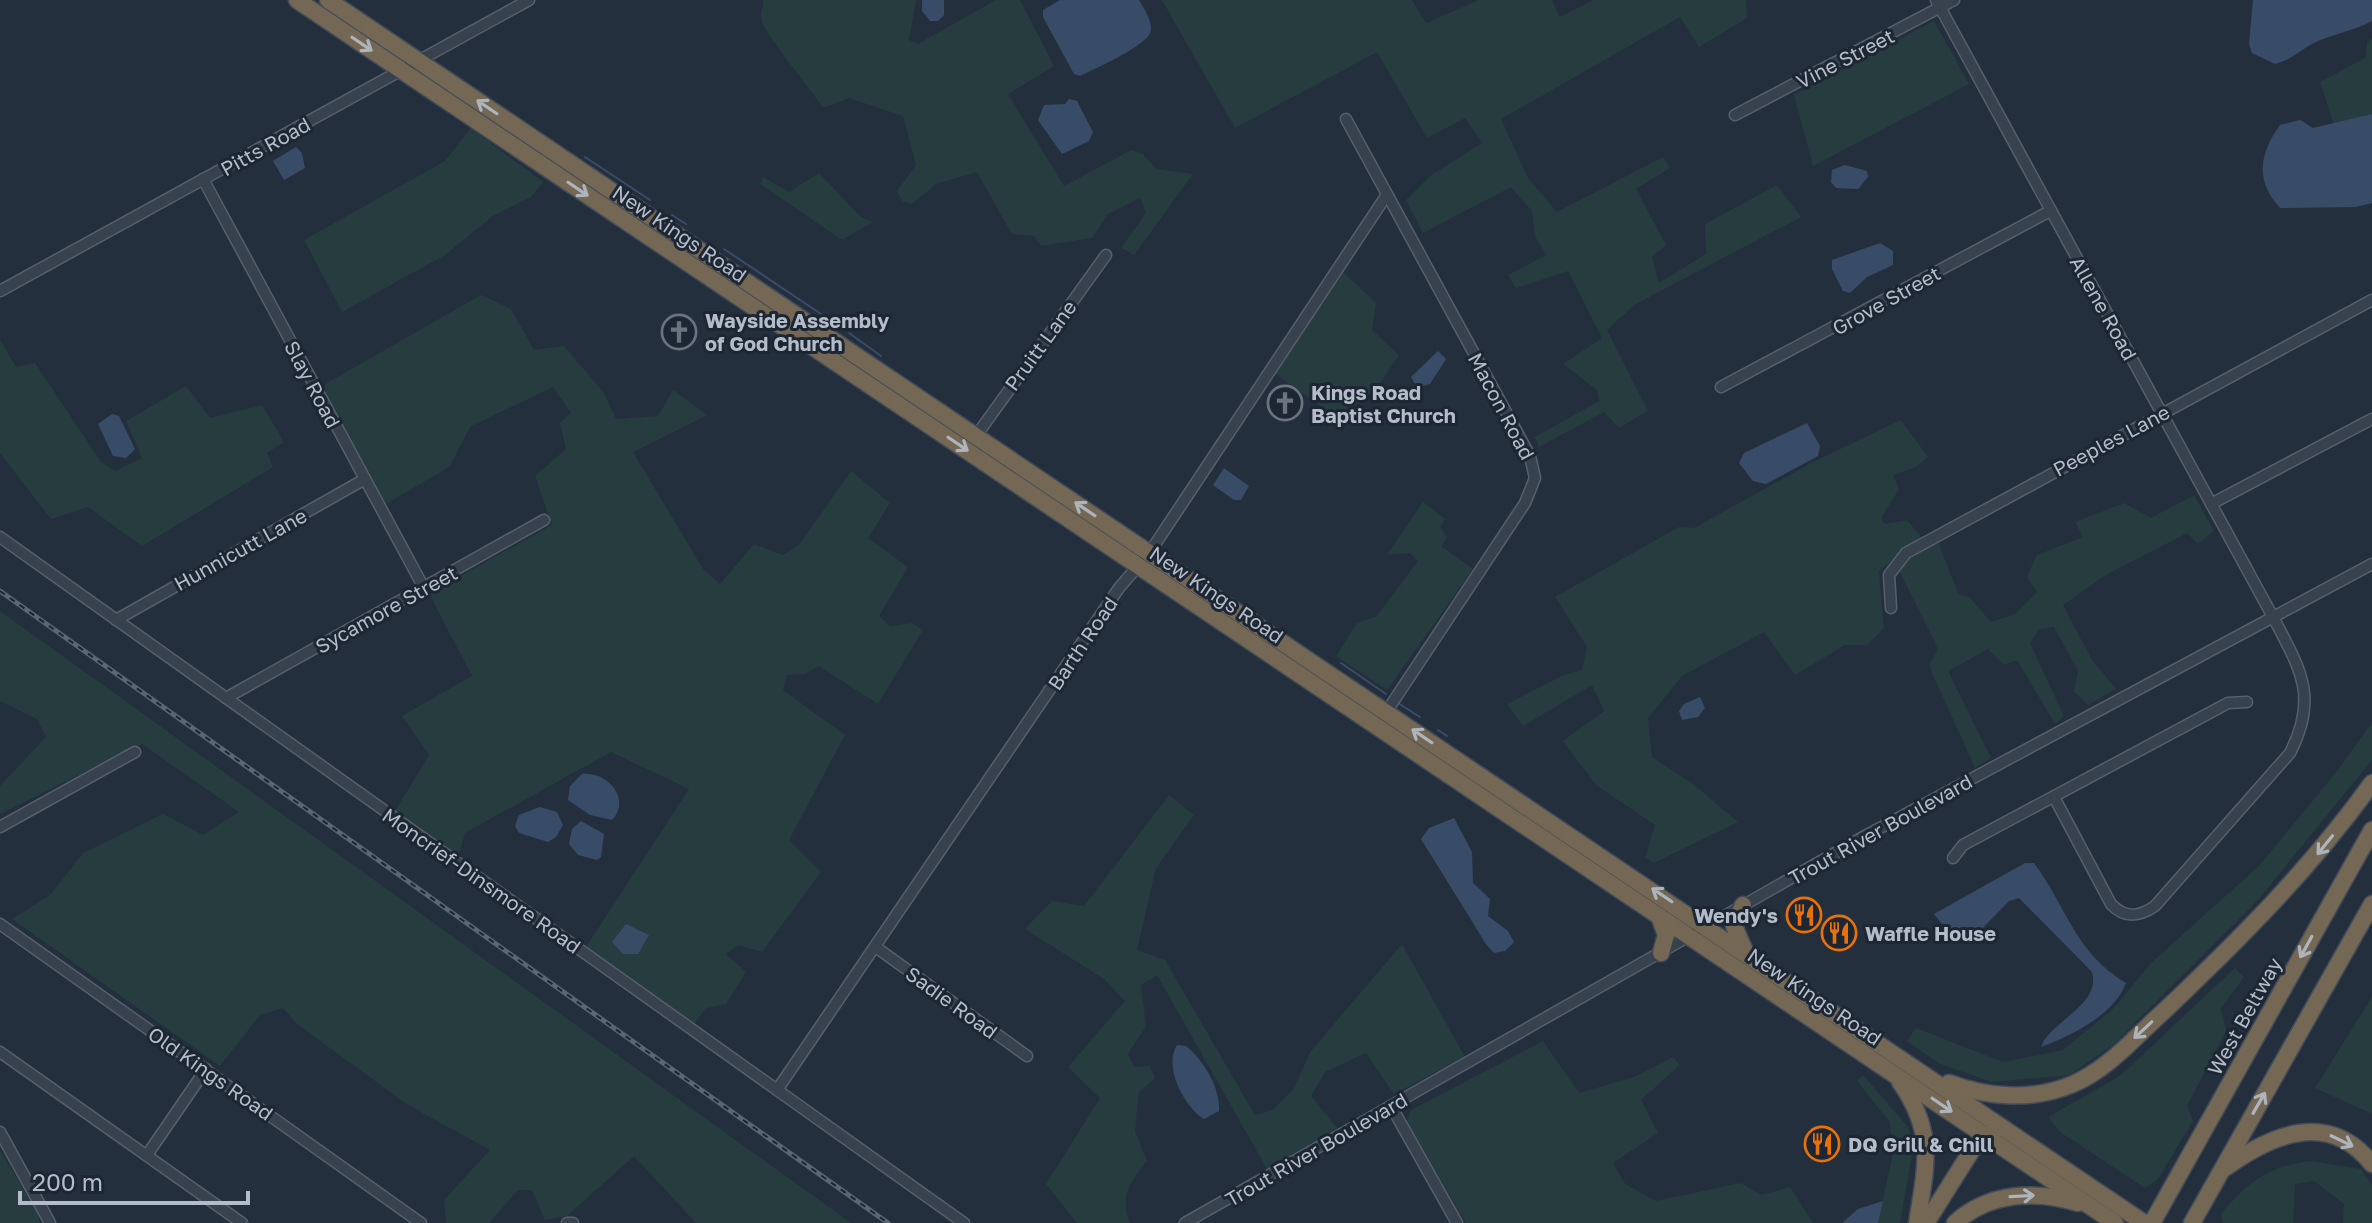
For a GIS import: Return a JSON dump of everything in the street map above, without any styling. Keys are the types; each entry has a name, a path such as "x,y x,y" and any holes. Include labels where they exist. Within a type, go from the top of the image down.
{"highway":[{"name":"New Kings Road","path":"297,0 654,230 898,394 1137,565 1381,719 1565,842 1608,860 2144,1223"},
{"name":"New Kings Road","path":"328,0 419,61 654,230"},
{"name":"New Kings Road","path":"898,394 976,436 1150,552 1381,719 1426,759 1506,803 1659,916 2115,1223"},
{"path":"1926,1075 1962,1088 2007,1096 2051,1092 2093,1074 2255,923 2320,851 2372,783"},
{"name":"West Beltway","path":"2152,1223 2372,830"},
{"path":"2195,1218 2372,904"},
{"path":"1743,905 1734,926 1746,952"},
{"path":"1659,916 1666,935 1661,953"},
{"path":"1892,1071 1913,1100 1927,1138 1917,1223"},
{"path":"1926,1223 1972,1150 2003,1126"},
{"path":"2220,1171 2258,1144 2307,1132 2344,1141 2372,1164"},
{"path":"1955,1223 1987,1203 2024,1195 2065,1200 2094,1209"}],"street":[{"name":"Pitts Road","path":"0,291 529,0"},
{"name":"Vine Street","path":"1735,115 1938,5 1954,0"},
{"name":"Allene Road","path":"1938,5 2273,617 2305,687 2301,731 2290,753 2155,906 2142,915 2118,911 2054,797"},
{"name":"Macon Road","path":"1346,119 1530,456 1535,478 1531,494 1381,719"},
{"name":"Slay Road","path":"203,179 424,588"},
{"name":"Barth Road","path":"777,1090 1137,565 1150,552 1386,196"},
{"name":"Grove Street","path":"1721,387 2050,211"},
{"name":"Pruitt Lane","path":"976,436 1106,255"},
{"name":"Peeples Lane","path":"1891,608 1889,575 1906,553 2372,300"},
{"path":"2211,504 2372,419"},
{"name":"Hunnicutt Lane","path":"116,620 365,479"},
{"name":"Sycamore Street","path":"226,698 544,520"},
{"name":"Moncrief-Dinsmore Road","path":"0,537 964,1223"},
{"name":"Trout River Boulevard","path":"1185,1223 1743,905 2372,564"},
{"path":"1953,858 1963,845 2228,703 2247,702"},
{"path":"0,827 135,752"},
{"name":"Old Kings Road","path":"0,924 421,1223"},
{"name":"Sadie Road","path":"877,948 1027,1056"},
{"path":"0,1052 242,1223"},
{"path":"147,1155 206,1069"},
{"path":"1391,1106 1457,1223"},
{"path":"0,1132 50,1223"}],"green space":[{"path":"763,0 916,0 909,40 918,44 996,0 1020,0 1054,66 1008,94 1064,186 1131,150 1143,154 1156,169 1193,174 1134,255 1121,248 1146,213 1140,198 1108,214 1092,238 1041,246 1034,236 1012,234 977,172 936,184 912,204 902,201 897,191 916,165 903,116 849,98 823,108 764,25 761,16"},
{"path":"1162,0 1412,0 1426,23 1479,0 1552,0 1560,17 1594,0 1746,0 1747,18 1699,47 1680,17 1501,119 1528,178 1557,212 1663,157 1670,168 1636,189 1666,245 1652,257 1659,283 1706,254 1705,224 1777,185 1801,217 1634,305 1607,330 1648,411 1619,428 1604,412 1539,447 1535,437 1599,401 1597,390 1563,364 1602,338 1568,271 1516,288 1508,275 1546,255 1535,236 1532,211 1511,187 1423,233 1406,200 1430,176 1482,143 1465,118 1427,138 1377,52 1235,128"},
{"path":"1934,21 1969,84 1813,166 1794,95"},
{"path":"2372,39 2372,114 2334,125 2320,82 2365,58 2367,43"},
{"path":"471,128 543,182 531,197 493,216 445,255 342,312 304,240 445,161"},
{"path":"819,173 861,217 873,222 842,240 760,184 763,177 789,192"},
{"path":"1343,272 1376,303 1372,330 1399,355 1376,389 1338,419 1273,372"},
{"path":"481,295 511,309 534,350 564,346 604,393 616,419 658,416 673,390 707,415 633,452 703,569 720,584 754,544 783,555 799,545 851,471 890,503 868,538 908,567 879,616 890,626 912,623 923,630 878,704 819,666 805,674 787,675 783,690 845,735 789,840 821,872 762,952 738,945 726,954 746,972 726,1004 706,1008 693,1026 584,950 689,789 611,752 465,833 458,858 394,813 429,755 402,716 472,676 429,594 552,525 535,476 566,449 560,423 571,413 553,387 471,426 449,467 386,504 322,386"},
{"path":"0,340 16,367 35,363 101,462 115,471 142,458 126,421 186,386 210,418 262,405 284,442 267,453 273,467 142,546 88,507 51,519 0,453"},
{"path":"1901,420 1928,457 1916,467 1893,475 1899,489 1881,518 1885,524 1907,520 1921,537 1879,571 1884,628 1867,645 1845,645 1795,675 1764,632 1682,676 1648,718 1652,757 1693,784 1738,822 1654,863 1645,858 1655,825 1596,785 1563,741 1604,711 1592,685 1523,726 1507,704 1564,675 1582,670 1587,647 1555,597 1679,527 1694,528 1815,461"},
{"path":"2194,495 2214,531 2198,544 2187,533 2106,575 2063,605 2092,660 2116,689 2088,705 2074,691 2078,671 2054,627 2039,629 2030,643 2064,716 2055,724 2017,660 2004,665 1988,649 1948,671 1991,758 1975,768 1929,666 1938,649 1900,572 1909,557 1938,542 1959,595 1969,597 1991,622 2015,614 2037,592 2027,577 2037,555 2083,537 2075,522 2124,503 2151,518"},
{"path":"1423,502 1445,519 1440,527 1447,537 1441,546 1473,569 1387,690 1336,656 1357,623 1377,616 1418,561 1410,553 1387,555"},
{"path":"0,611 851,1223 696,1223 634,1156 567,1216 545,1220 532,1190 518,1190 489,1223 446,1223 444,1200 490,1150 408,1105 297,1024 283,1008 260,1015 220,1066 12,919 51,894 83,853 163,814 203,835 239,812 142,744 0,814 0,786 46,737 37,719 0,701"},
{"path":"2372,722 2372,760 2258,900 2113,1045 2069,1075 1992,1082 1940,1064 1907,1041 1916,1028 2003,1062 2063,1050 2114,1008 2151,963 2259,866 2338,770"},
{"path":"1169,795 1194,815 1156,868 1137,950 1165,960 1255,1115 1274,1109 1294,1088 1311,1051 1402,944 1465,1057 1394,1094 1366,1053 1325,1072 1311,1096 1338,1129 1267,1169 1157,975 1141,985 1146,1026 1128,1054 1134,1067 1150,1066 1155,1078 1139,1092 1135,1131 1147,1161 1128,1189 1126,1205 1130,1223 1077,1223 1046,1184 1100,1098 1068,1067 1125,1001 1104,979 1025,929 1052,901 1084,906"},
{"path":"2235,968 2244,977 2221,1008 2226,1031 2187,1106 2193,1121 2158,1179 2145,1188 2060,1132 2048,1117 2120,1076"},
{"path":"2372,997 2372,1114 2315,1088"},
{"path":"1543,1041 1579,1093 1634,1077 1673,1057 1680,1065 1641,1100 1658,1133 1613,1163 1625,1184 1656,1201 1740,1183 1762,1195 1790,1187 1813,1223 1466,1223 1407,1122 1411,1110"},
{"path":"1863,1075 1908,1127 1914,1144 1900,1223 1878,1223 1894,1149 1889,1121 1857,1081"},
{"path":"0,1150 37,1212 40,1223 0,1223"},
{"path":"2310,1161 2361,1169 2372,1185 2372,1223 2343,1223 2344,1204 2314,1181 2295,1184 2293,1223 2223,1223 2221,1214 2250,1184 2282,1167"}],"water":[{"path":"922,0 944,0 944,15 938,21 930,21 922,11"},
{"path":"1060,0 1139,0 1151,30 1132,49 1080,76 1074,74 1043,17 1043,10"},
{"path":"2253,0 2372,0 2372,21 2318,41 2275,64 2252,53 2249,44"},
{"path":"1069,99 1077,101 1093,132 1089,141 1062,154 1038,120 1044,105 1065,104"},
{"path":"2372,114 2372,203 2356,207 2280,208 2266,188 2263,167 2268,146 2280,125 2300,120 2313,128"},
{"path":"296,147 302,153 305,168 284,180 273,161"},
{"path":"1845,165 1867,171 1868,177 1858,189 1836,188 1831,182 1832,170"},
{"path":"1880,243 1893,251 1893,265 1867,277 1850,293 1843,291 1832,269 1832,260"},
{"path":"1438,351 1446,359 1430,384 1417,388 1411,377"},
{"path":"112,414 119,416 135,449 126,458 113,456 98,424"},
{"path":"1807,423 1820,446 1818,456 1766,484 1753,481 1739,463 1744,453"},
{"path":"1224,468 1249,486 1241,500 1234,500 1213,485"},
{"path":"1700,697 1705,708 1698,717 1682,720 1679,711 1684,704"},
{"path":"582,774 600,777 614,788 619,804 612,820 590,815 568,800 570,786"},
{"path":"540,807 557,812 563,825 556,837 548,842 519,833 515,826 519,815"},
{"path":"1454,818 1472,852 1473,883 1490,899 1488,916 1508,931 1514,942 1505,951 1494,953 1486,944 1421,839 1429,828"},
{"path":"581,821 604,834 601,857 597,860 578,855 569,844 572,829"},
{"path":"2025,863 2034,863 2083,944 2109,971 2126,983 2102,1014 2078,1030 2041,1047 2053,1030 2089,994 2093,984 2092,972 2019,898 2009,901 1971,940 1941,923 1934,914"},
{"path":"626,924 649,935 638,954 623,954 612,942"},
{"path":"1177,1045 1186,1046 1193,1052 1214,1084 1219,1111 1204,1119 1189,1105 1178,1085 1172,1064"},
{"path":"1883,1201 1878,1223 1842,1223 1858,1209"}],"waterway":[{"path":"585,157 650,200"},
{"path":"672,215 686,224"},
{"path":"724,249 839,326"},
{"path":"849,333 881,356"},
{"path":"1341,663 1386,694"},
{"path":"1398,703 1420,717"},
{"path":"1438,730 1447,736"}],"railway":[{"path":"0,591 888,1223"}],"place":[{"name":"Wayside Assembly of God Church","path":"679,332"},
{"name":"Kings Road Baptist Church","path":"1285,403"},
{"name":"Wendy's","path":"1804,915"},
{"name":"Waffle House","path":"1839,933"},
{"name":"DQ Grill & Chill","path":"1822,1144"}]}
